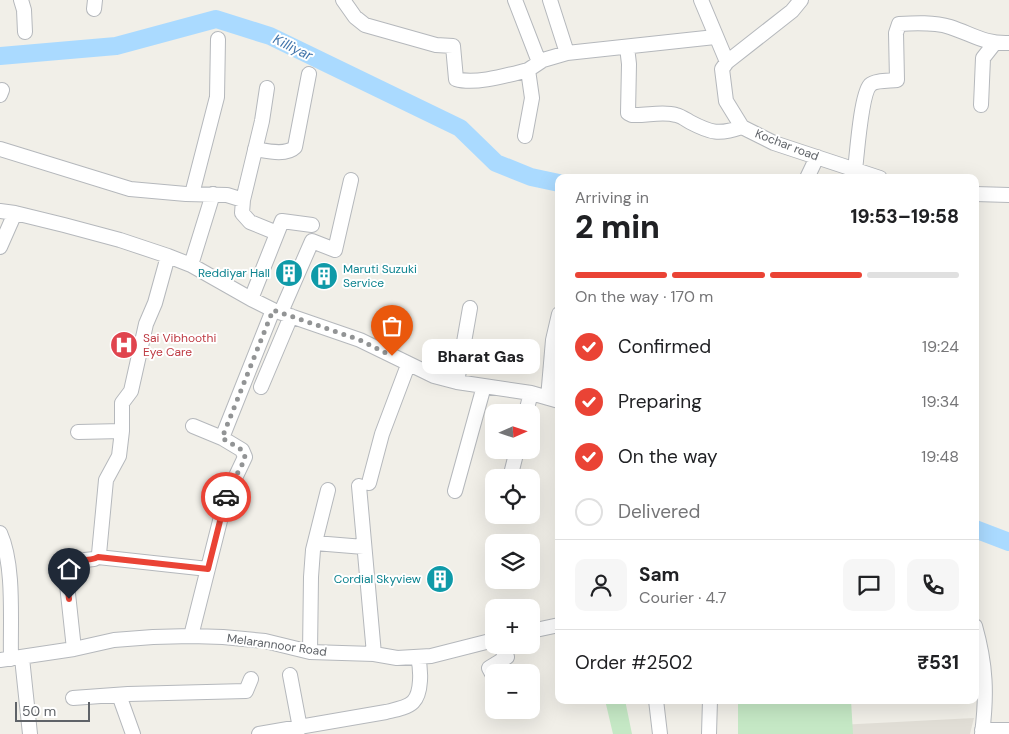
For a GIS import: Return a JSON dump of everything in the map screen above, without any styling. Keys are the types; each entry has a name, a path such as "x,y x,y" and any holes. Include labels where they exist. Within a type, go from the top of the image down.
{"street":[{"path":"21,0 24,10 25,32"},
{"path":"343,0 355,18 365,25 436,46 453,46 456,79 462,81 534,66 553,56 567,53 715,37"},
{"path":"515,0 534,66 532,98 525,136"},
{"path":"550,0 567,53"},
{"path":"701,0 727,62 792,11 801,0"},
{"path":"855,170 866,92 870,85 875,82 897,80 896,33 899,24 917,23 948,26 994,44 1009,44"},
{"path":"192,194 217,97 218,39"},
{"path":"981,105 983,58 994,44"},
{"path":"627,47 629,64 628,113 632,115 676,114 704,130 718,133 742,127"},
{"name":"Kochar road","path":"727,62 722,69 726,101 742,127 774,142 868,174"},
{"path":"255,149 284,152 295,147 309,74"},
{"path":"268,88 243,200 242,213 244,218 250,222 277,233"},
{"path":"0,149 130,189 227,195 243,200"},
{"path":"809,174 817,157"},
{"path":"222,438 282,313 312,241 336,250 351,180"},
{"path":"191,265 213,194"},
{"path":"979,199 1009,195"},
{"path":"0,211 15,213 120,240 168,256 191,265 251,299 282,313 360,340 434,376 457,382 554,399 555,330"},
{"path":"0,247 15,213"},
{"path":"251,299 282,221 312,225"},
{"path":"98,557 106,480 119,456 122,430 122,403 131,391 146,324 155,302 168,256"},
{"path":"457,382 470,308"},
{"path":"261,387 282,313"},
{"path":"374,654 364,547 364,485 408,364"},
{"path":"455,491 484,386"},
{"path":"528,404 531,394"},
{"path":"191,636 228,489 245,457 242,450 222,438 193,426"},
{"path":"78,432 122,430"},
{"path":"310,652 311,577 315,542 328,490"},
{"path":"0,533 5,544 9,569 11,659 30,734"},
{"path":"315,542 364,547"},
{"path":"74,649 65,566 67,562 98,557 208,569"},
{"path":"540,629 555,626"},
{"name":"Melarannoor Road","path":"11,659 74,649 114,640 191,636 264,641 310,652 374,654 397,658 431,656 485,642"},
{"path":"979,642 984,663 986,702 982,732 1009,730"},
{"path":"496,664 507,658 505,654"},
{"path":"259,734 386,712 405,706 413,702 418,693 420,664 418,658"},
{"path":"290,675 300,728"},
{"path":"73,698 246,691 251,679"},
{"path":"119,695 133,734"},
{"path":"656,704 660,734"},
{"path":"710,704 710,734"}],"shaded area":[{"path":"974,718 970,734 819,734 819,726"}],"green space":[{"path":"606,704 626,704 632,734 613,734"},
{"path":"738,704 851,704 853,734 738,734"}],"waterway":[{"name":"Killiyar","path":"0,56 116,46 216,19 270,36 460,128 496,163 531,177 555,182"},
{"name":"Killiyar","path":"979,531 1009,542"}],"way so far":[{"path":"226,497 228,489 245,457 242,450 222,438 273,310 360,340 392,356"}],"place":[{"name":"Reddiyar Hall","path":"289,273"},
{"name":"Maruti Suzuki Service","path":"324,276"},
{"name":"Sai Vibhoothi Eye Care","path":"124,345"},
{"name":"Bharat Gas","path":"392,356"},
{"name":"Cordial Skyview","path":"440,579"}],"route":[{"path":"69,599 65,566 67,562 74,560 98,557 208,569 226,497"}]}
